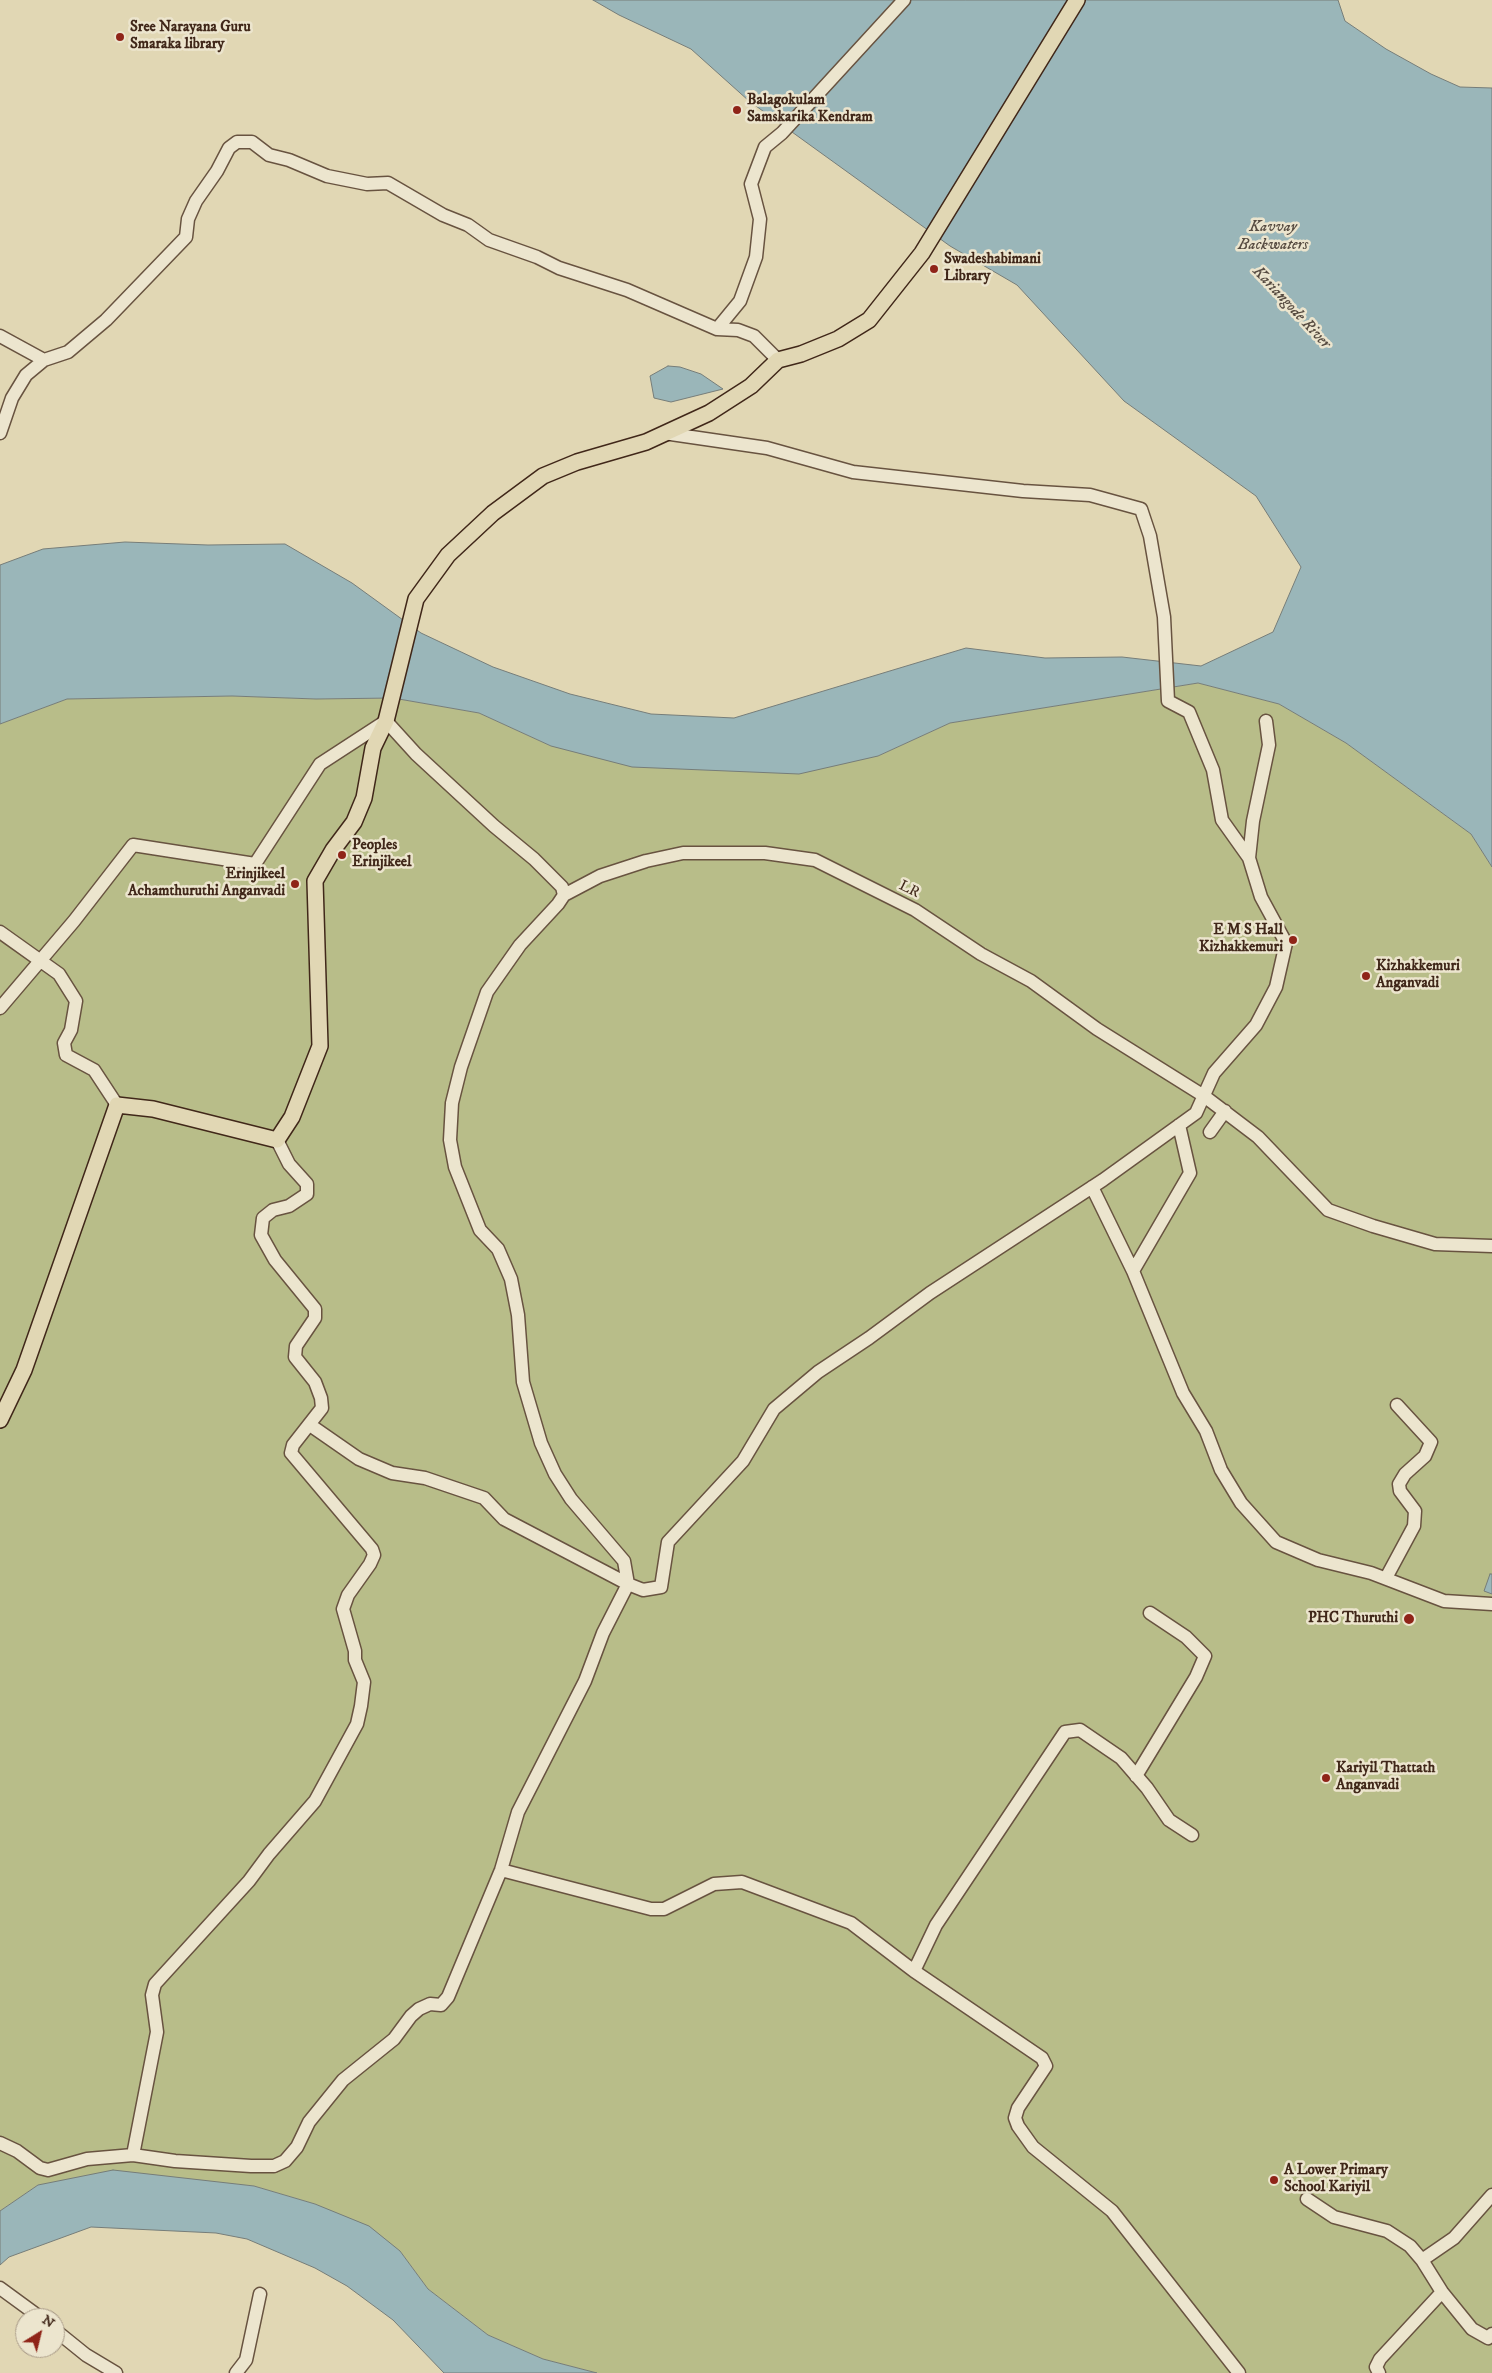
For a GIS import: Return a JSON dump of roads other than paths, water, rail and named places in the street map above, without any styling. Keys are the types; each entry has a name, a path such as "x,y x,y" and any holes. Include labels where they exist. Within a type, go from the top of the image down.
{"main road":[{"path":"0,1420 24,1370 117,1105 154,1109 277,1140 292,1117 320,1046 315,881 332,850 354,822 361,806 373,748 386,721 388,705 416,599 448,555 474,533 493,512 543,476 576,462 646,442 709,413 751,386 778,360 801,354 838,339 869,320 922,252 1077,0"}],"street":[{"path":"717,329 740,301 756,256 760,219 751,184 765,147 782,133 904,0"},
{"path":"0,433 12,398 26,375 44,360 68,352 106,320 186,237 188,220 196,201 217,171 229,148 237,142 252,142 269,154 328,176 367,184 388,183 443,215 468,224 490,240 537,257 559,268 627,290 717,329 738,330 754,336 778,360"},
{"path":"0,336 44,360"},
{"path":"664,433 767,448 853,472 1022,491 1090,495 1141,509 1150,536 1164,617 1168,700 1189,712 1213,770 1222,820 1250,858"},
{"path":"0,1008 133,845 255,864 320,764 386,721 416,754 494,826 534,859 562,887 564,895 520,945 487,992 461,1066 452,1103 450,1140 455,1167 480,1230 498,1250 511,1279 518,1315 523,1382 541,1443 555,1474 572,1499 624,1562 628,1584 603,1633 585,1681 518,1812 501,1870 448,1997 440,2004 430,2004 419,2009 411,2016 394,2039 344,2080 309,2122 297,2147 285,2160 274,2166 251,2166 175,2161 133,2155 87,2159 48,2170 31,2163 17,2151 0,2143"},
{"path":"310,1426 360,1458 392,1473 425,1478 484,1498 504,1518 628,1584 643,1590 661,1587 668,1542 742,1461 774,1409 818,1372 869,1338 930,1292 1092,1187 1196,1113 1214,1073 1256,1025 1276,987 1286,943 1261,897 1250,858 1252,821 1270,745 1266,721"},
{"name":"LR","path":"564,895 600,876 646,861 683,853 765,853 814,860 915,910 981,954 1032,981 1097,1030 1204,1096 1258,1137 1328,1210 1435,1244 1492,1246"},
{"path":"0,932 60,974 76,1001 71,1030 64,1043 66,1055 94,1070 117,1105"},
{"path":"1210,1132 1225,1112"},
{"path":"1133,1271 1190,1173 1179,1125"},
{"path":"133,2155 157,2032 152,1995 155,1984 249,1881 269,1854 315,1801 357,1724 364,1682 355,1660 355,1651 343,1609 348,1595 370,1564 374,1555 372,1549 291,1453 293,1445 310,1426 322,1408 316,1382 295,1357 296,1346 315,1318 315,1309 275,1260 261,1235 263,1218 273,1210 289,1206 307,1194 307,1184 289,1164 277,1140"},
{"path":"1092,1187 1133,1271 1183,1393 1206,1431 1221,1470 1241,1503 1276,1542 1318,1560 1386,1578 1444,1600 1492,1604"},
{"path":"1386,1578 1414,1526 1415,1511 1400,1491 1399,1484 1405,1474 1425,1456 1431,1442 1397,1405"},
{"path":"1136,1776 1196,1677 1205,1656 1186,1637 1150,1613"},
{"path":"914,1971 936,1925 1065,1732 1080,1730 1121,1758 1169,1820 1192,1835"},
{"path":"501,1870 651,1910 664,1910 714,1884 742,1882 851,1923 914,1971 1042,2058 1046,2066 1018,2108 1015,2118 1018,2126 1033,2147 1112,2211 1239,2373"},
{"path":"1422,2260 1454,2238 1492,2195"},
{"path":"1307,2199 1334,2217 1387,2231 1410,2246 1422,2260 1442,2292 1472,2329 1488,2338 1492,2334"},
{"path":"0,2288 27,2308"},
{"path":"1379,2373 1376,2367 1380,2359 1442,2292"},
{"path":"236,2373 246,2360 252,2326 258,2312 260,2294"},
{"path":"65,2338 86,2355 116,2373"}],"water":[{"name":"Kavvay Backwaters","path":"593,0 1338,0 1345,21 1386,49 1431,74 1460,87 1492,88 1492,867 1471,834 1346,743 1279,704 1198,683 950,723 878,756 799,774 632,767 551,746 479,713 393,698 316,699 232,696 67,699 0,724 0,565 43,549 125,542 208,545 285,544 352,583 421,633 493,667 570,694 651,714 734,718 966,648 1045,658 1122,657 1201,666 1273,632 1301,567 1256,496 1124,401 1017,285 950,246 749,101 691,49 619,15"},
{"path":"668,366 680,367 701,374 723,389 671,402 654,398 650,376"},
{"path":"1490,1574 1492,1574 1492,1594 1484,1591"},
{"path":"113,2170 254,2186 315,2204 369,2226 400,2251 428,2289 488,2335 543,2359 597,2373 444,2373 393,2320 347,2286 315,2268 247,2239 216,2233 91,2227 9,2257 0,2265 0,2211 38,2185"}],"place":[{"name":"Sree Narayana Guru Smaraka library","path":"120,37"},
{"name":"Balagokulam Samskarika Kendram","path":"737,110"},
{"name":"Swadeshabimani Library","path":"934,269"},
{"name":"Peoples Erinjikeel","path":"342,855"},
{"name":"Erinjikeel Achamthuruthi Anganvadi","path":"295,884"},
{"name":"E M S Hall Kizhakkemuri","path":"1293,940"},
{"name":"Kizhakkemuri Anganvadi","path":"1366,976"},
{"name":"PHC Thuruthi","path":"1409,1619"},
{"name":"Kariyil Thattath Anganvadi","path":"1326,1778"},
{"name":"A Lower Primary School Kariyil","path":"1274,2180"}],"water label":[{"name":"Kariangode River","path":"1291,308"}]}
